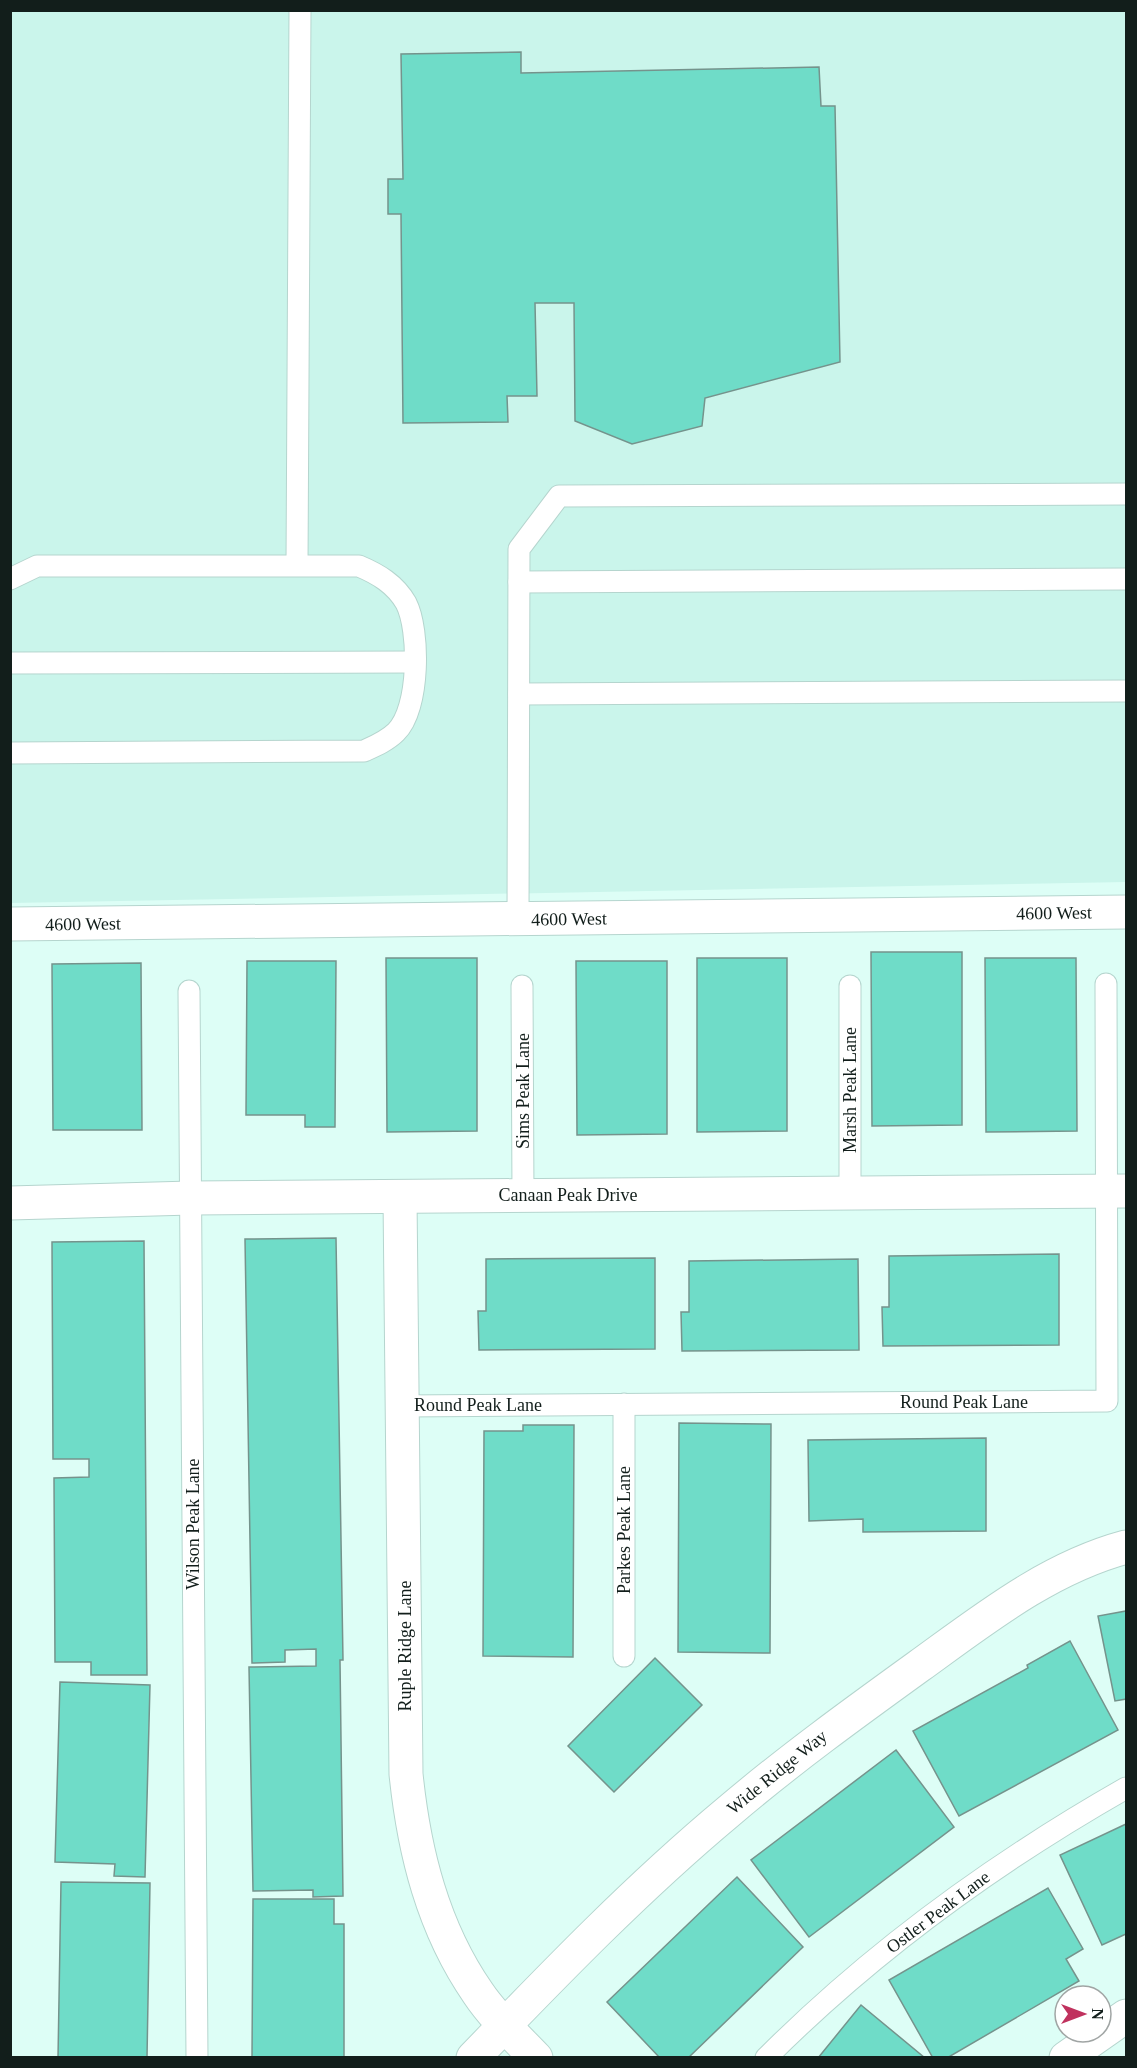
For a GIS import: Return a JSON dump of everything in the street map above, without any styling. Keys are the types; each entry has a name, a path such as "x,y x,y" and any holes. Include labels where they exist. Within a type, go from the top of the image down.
{"street":[{"name":"4600 West","path":"10,924 1126,912"},
{"name":"Canaan Peak Drive","path":"10,1203 190,1198 1117,1191"},
{"name":"Ruple Ridge Lane","path":"400,1197 404,1406 406,1774 411,1821 421,1867 443,1931 479,1995 536,2058"},
{"name":"Wide Ridge Way","path":"472,2058 650,1880 806,1748 1004,1605 1043,1581 1084,1561 1126,1547"},
{"path":"1066,2058 1126,2016"}],"lane":[{"path":"297,565 300,10"},
{"path":"518,919 519,549 559,496 1126,494"},
{"path":"10,579 37,566 359,566 378,574 393,586 405,601 413,620 414,662 414,693 398,731 364,751 10,753"},
{"path":"519,582 1126,579"},
{"path":"10,663 414,662"},
{"path":"519,694 1126,690"},
{"name":"Round Peak Lane","path":"404,1406 1107,1401 1117,1191 1106,984"},
{"name":"Sims Peak Lane","path":"522,986 523,1196"},
{"name":"Marsh Peak Lane","path":"850,986 850,1193"},
{"name":"Wilson Peak Lane","path":"189,991 197,2058"},
{"name":"Parkes Peak Lane","path":"624,1404 624,1656"},
{"name":"Ostler Peak Lane","path":"766,2058 851,1978 956,1897 1028,1847 1126,1788"}],"shaded area":[{"path":"10,11 1126,11 1126,882 11,903"}],"building":[{"path":"521,52 521,73 819,67 821,106 835,106 840,362 705,398 702,426 632,444 575,421 574,303 535,303 537,396 507,396 508,422 403,423 401,214 388,214 388,179 403,179 401,54"},
{"path":"871,952 962,952 962,1125 872,1126"},
{"path":"386,958 477,958 477,1131 387,1132"},
{"path":"697,958 787,958 787,1131 697,1132"},
{"path":"985,958 1076,958 1077,1131 986,1132"},
{"path":"247,961 336,961 335,1127 305,1127 305,1115 246,1115"},
{"path":"576,961 667,961 667,1134 577,1135"},
{"path":"141,963 142,1130 53,1130 52,964"},
{"path":"336,1238 343,1660 340,1660 343,1896 313,1897 313,1890 253,1891 249,1667 316,1666 316,1649 285,1650 285,1662 252,1663 245,1239"},
{"path":"144,1241 147,1675 91,1675 91,1662 55,1662 54,1478 89,1477 89,1459 53,1459 52,1242"},
{"path":"1059,1254 1059,1345 883,1346 882,1307 889,1307 889,1256"},
{"path":"655,1258 655,1349 479,1350 478,1311 486,1311 486,1259"},
{"path":"858,1259 859,1350 682,1351 681,1312 689,1312 689,1261"},
{"path":"679,1423 771,1424 770,1653 678,1652"},
{"path":"523,1425 574,1425 573,1657 483,1656 484,1431 523,1431"},
{"path":"986,1438 986,1531 863,1532 863,1519 809,1521 808,1440"},
{"path":"1126,1611 1126,1699 1115,1701 1098,1616"},
{"path":"1070,1641 1118,1730 959,1816 913,1731 1028,1668 1027,1665"},
{"path":"655,1658 702,1705 614,1792 568,1746"},
{"path":"60,1682 150,1685 145,1877 114,1876 115,1864 55,1862"},
{"path":"896,1750 954,1827 809,1937 751,1860"},
{"path":"1126,1824 1126,1934 1102,1945 1060,1855"},
{"path":"737,1877 803,1947 688,2058 660,2058 607,2002"},
{"path":"61,1882 150,1883 147,2058 58,2058"},
{"path":"1048,1888 1083,1949 1066,1959 1079,1981 1074,1984 1053,1984 1053,1996 947,2058 933,2058 889,1980"},
{"path":"253,1899 334,1899 334,1924 344,1924 344,2058 252,2058"},
{"path":"861,2005 925,2058 818,2058"}]}
